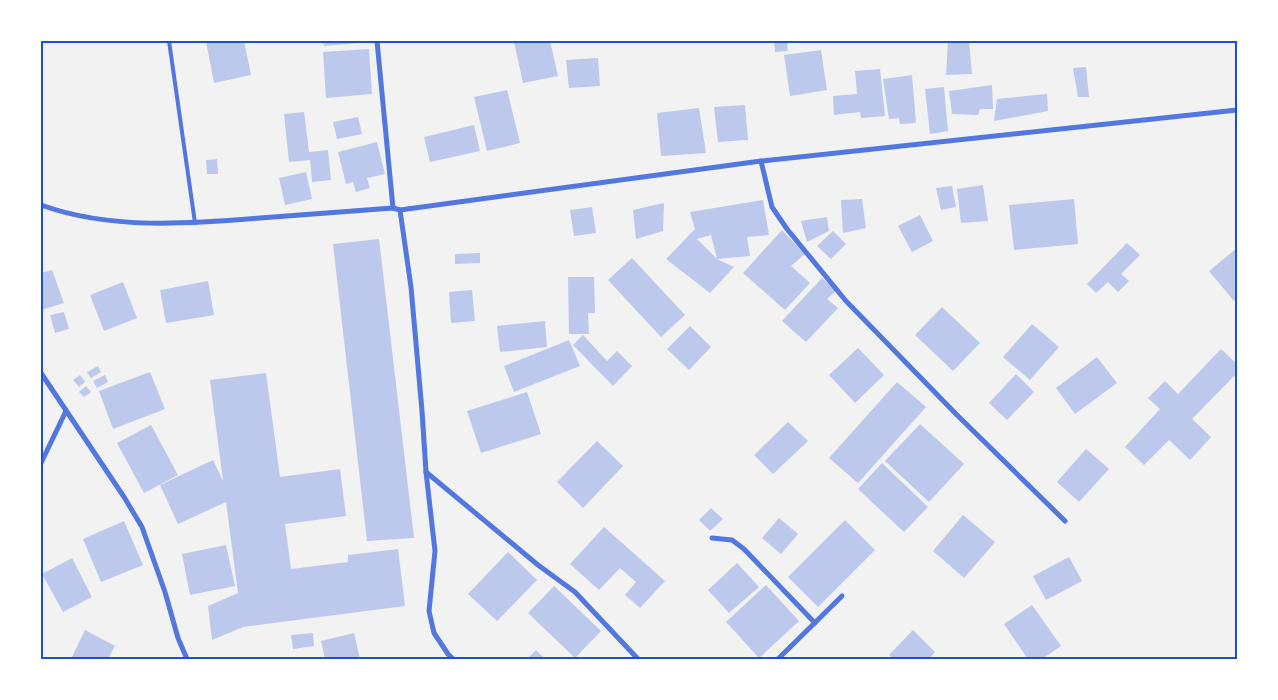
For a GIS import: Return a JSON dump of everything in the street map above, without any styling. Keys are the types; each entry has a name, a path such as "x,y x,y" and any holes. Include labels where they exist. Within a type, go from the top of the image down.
{"street":[{"path":"378,41 393,208"},
{"path":"42,206 88,217 147,224 195,223 393,208 400,210 761,161 1237,110"},
{"path":"761,161 772,208 846,301 956,414 1065,521"},
{"path":"400,210 411,287 434,550 433,586 429,612 434,633 453,659"},
{"path":"41,372 124,497 142,528 165,592 178,638 187,659"},
{"path":"41,463 66,411"},
{"path":"426,472 538,565 575,592 638,659"},
{"path":"712,538 732,540 744,549 816,623"},
{"path":"778,659 842,596"}],"lane":[{"path":"169,41 195,223"}],"building":[{"path":"206,41 244,41 251,75 214,83"},
{"path":"323,41 358,41 358,43 324,46"},
{"path":"550,41 558,76 523,83 514,42"},
{"path":"774,41 787,41 788,51 775,52"},
{"path":"948,41 969,41 972,74 946,75"},
{"path":"369,49 372,94 326,98 323,52"},
{"path":"821,50 827,90 790,96 784,55"},
{"path":"598,58 600,86 569,88 566,60"},
{"path":"1086,67 1089,97 1078,97 1073,68"},
{"path":"880,69 885,116 861,118 860,112 834,115 833,96 857,94 855,71"},
{"path":"912,75 916,123 900,124 899,118 889,119 883,79"},
{"path":"992,85 993,109 980,109 978,115 952,114 949,91"},
{"path":"944,87 948,131 930,134 925,89"},
{"path":"507,90 520,143 487,151 474,97"},
{"path":"1047,94 1048,111 994,121 997,99"},
{"path":"745,105 748,140 718,142 714,107"},
{"path":"699,108 706,153 661,156 657,113"},
{"path":"304,112 309,152 328,150 331,180 312,182 310,160 289,162 284,114"},
{"path":"358,117 362,134 337,139 333,122"},
{"path":"474,125 480,151 430,162 424,137"},
{"path":"377,142 385,174 367,178 370,188 356,192 353,182 346,184 338,152"},
{"path":"217,159 218,174 207,174 206,160"},
{"path":"306,172 312,199 285,205 279,178"},
{"path":"983,185 988,221 961,223 957,189"},
{"path":"952,186 956,207 941,210 936,188"},
{"path":"862,199 866,228 843,233 841,200"},
{"path":"1074,199 1078,244 1014,250 1009,205"},
{"path":"763,200 769,235 747,237 750,256 717,259 734,267 710,293 666,259 695,229 690,212","holes":["711,235 717,259 697,239"]},
{"path":"664,203 663,231 636,239 633,210"},
{"path":"592,207 596,233 574,236 570,210"},
{"path":"920,215 933,241 912,252 898,226"},
{"path":"827,217 829,231 807,242 801,221"},
{"path":"782,230 805,254 791,266 810,283 785,310 743,273"},
{"path":"833,231 846,244 831,259 817,246"},
{"path":"379,239 414,538 367,541 333,244"},
{"path":"1127,243 1140,255 1121,274 1129,281 1118,292 1108,282 1096,293 1087,284"},
{"path":"1237,248 1237,298 1234,301 1209,271"},
{"path":"480,253 480,263 455,264 455,254"},
{"path":"632,258 685,315 661,337 608,280"},
{"path":"52,270 64,303 41,310 41,273"},
{"path":"568,277 594,277 595,313 588,313 589,334 569,334"},
{"path":"822,278 836,291 827,299 838,308 806,342 782,321"},
{"path":"208,281 214,315 166,323 160,290"},
{"path":"123,282 137,318 104,331 90,295"},
{"path":"472,290 475,321 451,323 449,292"},
{"path":"942,307 980,343 953,371 915,335"},
{"path":"64,312 69,329 55,333 50,315"},
{"path":"545,321 547,347 500,352 497,326"},
{"path":"1032,324 1059,347 1030,380 1003,357"},
{"path":"690,326 711,347 689,370 667,349"},
{"path":"583,335 607,361 617,351 632,366 613,386 573,345"},
{"path":"569,340 580,366 514,392 504,366"},
{"path":"858,348 884,375 855,403 829,375"},
{"path":"1221,349 1237,364 1237,373 1192,419 1211,437 1190,460 1169,440 1144,465 1125,447 1160,409 1148,398 1165,381 1178,394"},
{"path":"1097,357 1117,383 1075,414 1056,388"},
{"path":"98,366 101,372 91,378 87,372"},
{"path":"150,372 165,409 113,429 99,391"},
{"path":"266,373 280,477 340,469 346,516 285,524 291,569 348,562 348,555 398,549 405,606 243,627 212,640 208,606 238,593 226,502 178,524 160,485 213,460 223,481 210,380"},
{"path":"1016,374 1034,392 1007,420 989,403"},
{"path":"80,375 85,382 79,387 73,380"},
{"path":"105,375 108,382 97,388 93,381"},
{"path":"897,382 926,407 858,483 829,458"},
{"path":"86,386 91,392 84,397 79,392"},
{"path":"527,392 541,434 481,453 467,411"},
{"path":"788,422 808,441 773,474 754,455"},
{"path":"920,424 964,464 929,502 885,461"},
{"path":"151,425 178,475 144,493 117,443"},
{"path":"597,441 623,466 583,508 557,482"},
{"path":"1086,449 1109,469 1079,502 1057,482"},
{"path":"882,463 928,507 904,532 858,489"},
{"path":"711,508 723,519 710,531 699,520"},
{"path":"963,515 995,542 964,578 933,551"},
{"path":"779,518 798,534 781,554 762,538"},
{"path":"845,520 875,550 818,607 788,577"},
{"path":"124,521 143,565 101,582 83,539"},
{"path":"604,527 665,581 640,608 625,595 636,582 620,568 599,590 570,564"},
{"path":"226,545 235,586 190,595 182,554"},
{"path":"508,552 537,580 497,621 468,594"},
{"path":"1069,557 1082,581 1046,600 1033,576"},
{"path":"72,558 92,597 63,612 42,574"},
{"path":"737,563 759,587 729,613 708,590"},
{"path":"766,585 799,621 759,658 726,622"},
{"path":"554,586 601,631 575,658 528,613"},
{"path":"1032,605 1061,646 1042,659 1028,659 1004,624"},
{"path":"85,630 115,646 108,659 75,659 72,657"},
{"path":"913,630 935,652 929,659 893,659 889,655"},
{"path":"313,633 314,646 293,649 291,635"},
{"path":"354,633 360,659 325,659 321,641"},
{"path":"536,650 545,659 527,659"}]}
